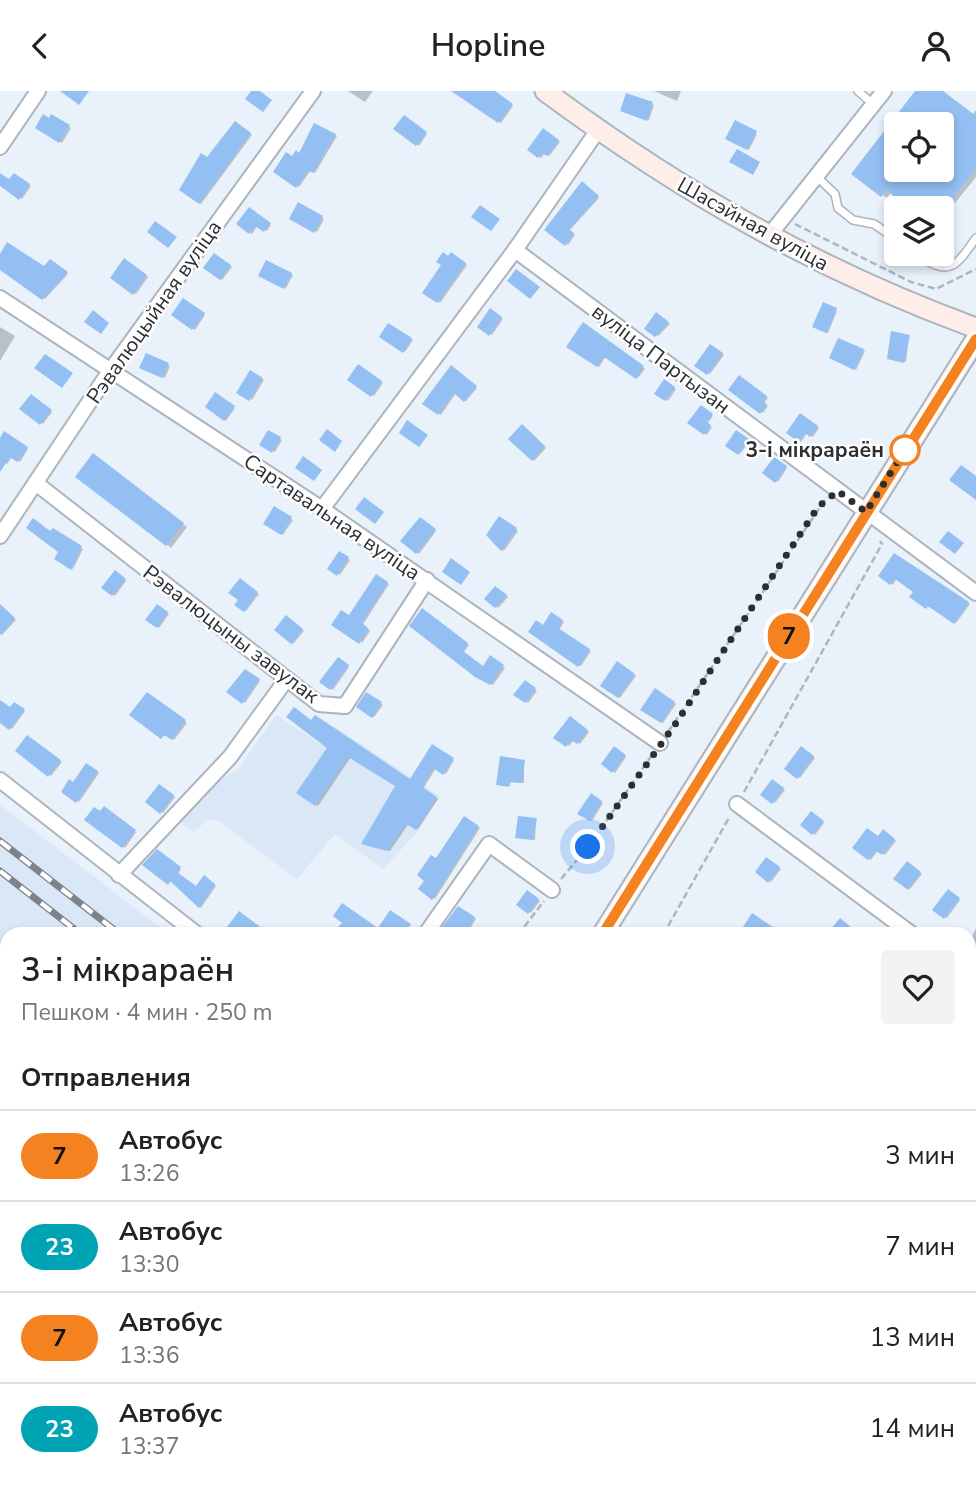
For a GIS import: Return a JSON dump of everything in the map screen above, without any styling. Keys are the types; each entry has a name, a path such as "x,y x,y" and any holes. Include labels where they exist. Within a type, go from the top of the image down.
{"main road":[{"name":"Шасэйная вуліца","path":"545,91 598,130 717,208 768,237 858,281 976,328"},
{"path":"608,927 976,339"}],"street":[{"path":"0,148 38,91"},
{"name":"Рэвалюцыйная вуліца","path":"0,536 110,371 313,91"},
{"path":"768,237 884,91"},
{"path":"323,509 515,250 598,130"},
{"name":"вуліца Партызан","path":"515,250 976,593"},
{"name":"Сартавальная вуліца","path":"0,298 323,509 660,743"},
{"name":"Рэвалюцыны завулак","path":"37,484 319,704 345,706 426,580"},
{"path":"119,875 230,757 286,680"},
{"path":"0,780 187,927"},
{"path":"737,804 902,927"},
{"path":"431,927 489,844 552,890"}],"lane":[{"path":"858,91 874,104"},
{"path":"816,176 835,194 838,208 853,220 874,224 884,231"},
{"path":"954,264 959,262 976,238"},
{"path":"933,266 951,266"}],"path":[{"path":"783,219 911,282 936,289 976,269"},
{"path":"524,927 588,847 818,507 838,491"},
{"path":"668,927 882,544 878,538"}],"shaded area":[{"path":"276,715 322,745 333,726 440,796 418,831 383,869 335,834 297,879 219,821 208,819 194,832 175,818 202,792 238,769"},
{"path":"0,805 160,927 0,927"}],"building":[{"path":"60,91 89,91 79,105"},
{"path":"251,91 260,91 272,100 263,112 245,99"},
{"path":"451,91 495,91 513,104 498,123"},
{"path":"915,91 943,91 976,116 976,168 954,196 894,196 886,190 881,197 851,174 884,131 884,182 954,182 954,112 899,112"},
{"path":"626,93 653,102 647,121 620,111"},
{"path":"43,114 49,118 51,114 70,125 59,143 35,128"},
{"path":"404,115 427,132 416,146 393,129"},
{"path":"735,120 757,131 747,150 725,139"},
{"path":"235,121 251,133 199,204 179,190 201,153 207,157"},
{"path":"314,123 336,134 313,173 308,171 296,188 273,172 286,152 292,156 296,150 299,153"},
{"path":"543,128 559,140 547,156 542,153 538,158 527,150"},
{"path":"737,149 760,162 753,175 729,162"},
{"path":"0,173 9,179 14,173 30,184 19,200 0,186"},
{"path":"582,181 599,196 569,229 574,233 565,246 544,230"},
{"path":"298,202 323,216 314,233 289,219"},
{"path":"480,205 500,219 491,231 471,217"},
{"path":"249,207 271,223 264,232 255,226 249,234 236,224"},
{"path":"155,221 177,237 168,248 147,232"},
{"path":"7,242 44,266 50,259 68,272 42,300 0,270 0,254"},
{"path":"443,252 448,256 451,252 466,263 437,303 422,293 441,265 436,262"},
{"path":"214,253 231,265 220,280 203,268"},
{"path":"124,258 147,275 133,295 110,278"},
{"path":"266,260 292,273 284,289 258,276"},
{"path":"516,269 540,287 530,299 507,281"},
{"path":"183,298 205,313 192,330 171,315"},
{"path":"823,302 837,308 826,333 812,327"},
{"path":"490,308 502,317 489,336 477,327"},
{"path":"93,310 109,323 101,334 84,322"},
{"path":"656,312 669,322 655,337 644,329"},
{"path":"583,322 644,366 636,379 604,357 597,367 566,347"},
{"path":"388,323 412,338 403,353 379,337"},
{"path":"891,331 910,335 904,363 887,359"},
{"path":"838,338 864,349 854,370 829,358"},
{"path":"710,344 723,353 707,375 694,366"},
{"path":"146,353 169,363 162,378 139,368"},
{"path":"45,354 73,373 62,388 34,368"},
{"path":"358,364 382,381 371,397 347,380"},
{"path":"451,365 477,386 464,402 454,393 438,415 422,404"},
{"path":"250,370 263,378 249,401 236,393"},
{"path":"739,375 767,396 763,401 767,404 760,414 728,390"},
{"path":"664,379 675,387 665,401 654,394"},
{"path":"215,392 235,406 224,421 205,407"},
{"path":"31,394 52,410 40,425 19,409"},
{"path":"701,405 713,414 707,422 711,425 704,435 687,423"},
{"path":"800,413 818,426 810,437 805,433 798,442 786,433"},
{"path":"407,420 428,435 419,447 399,433"},
{"path":"522,424 545,446 532,461 508,439"},
{"path":"327,429 342,441 335,452 319,440"},
{"path":"268,430 281,437 272,453 259,445"},
{"path":"736,430 749,439 738,455 725,446"},
{"path":"4,431 28,447 17,462 10,457 0,472 0,438"},
{"path":"93,453 184,523 166,546 75,477"},
{"path":"303,456 322,470 314,481 295,468"},
{"path":"774,457 787,466 775,483 762,473"},
{"path":"961,465 976,476 976,500 949,480"},
{"path":"364,497 384,512 375,524 355,509"},
{"path":"274,506 292,517 281,535 263,524"},
{"path":"499,516 517,528 501,551 486,535"},
{"path":"420,517 436,529 416,554 400,541"},
{"path":"33,518 50,531 53,528 82,546 71,570 54,559 58,552 26,528"},
{"path":"948,531 964,543 955,554 939,542"},
{"path":"339,551 349,557 337,576 327,569"},
{"path":"894,553 969,602 954,624 909,597 913,592 895,579 890,585 878,576"},
{"path":"451,558 470,572 461,585 442,572"},
{"path":"115,570 126,579 112,596 101,588"},
{"path":"376,574 388,582 362,623 369,629 359,644 331,625 341,610 349,615"},
{"path":"240,578 258,592 244,612 234,605 238,600 228,593"},
{"path":"495,586 507,595 495,608 484,599"},
{"path":"0,604 15,618 0,635"},
{"path":"157,604 168,612 157,628 145,620"},
{"path":"422,608 468,643 463,651 483,666 490,655 504,665 490,685 475,677 409,626"},
{"path":"551,612 563,620 558,628 590,649 578,667 528,632 536,620 543,625"},
{"path":"286,615 303,629 291,644 274,630"},
{"path":"338,657 349,665 330,690 319,682"},
{"path":"617,661 635,674 618,698 600,686"},
{"path":"245,669 260,679 242,704 226,692"},
{"path":"525,680 536,688 525,703 513,695"},
{"path":"655,688 675,702 661,723 640,710"},
{"path":"147,692 186,720 172,740 164,735 161,739 129,715"},
{"path":"366,692 382,702 372,718 356,707"},
{"path":"0,700 10,707 14,702 25,709 9,730 0,723"},
{"path":"294,707 311,720 315,715 410,779 432,744 454,758 443,775 433,768 422,787 437,797 416,830 406,824 387,851 361,844 395,786 348,757 315,806 296,793 327,748 286,717"},
{"path":"570,716 588,730 577,744 571,740 566,747 553,738"},
{"path":"27,735 61,760 48,777 15,751"},
{"path":"614,746 626,755 612,773 601,764"},
{"path":"801,746 814,756 797,779 784,769"},
{"path":"500,756 525,760 522,783 509,782 509,787 496,785"},
{"path":"86,763 98,771 76,803 61,792 69,779 73,782"},
{"path":"772,779 784,788 772,804 760,795"},
{"path":"159,784 174,795 160,814 145,802"},
{"path":"591,793 602,801 590,821 577,814"},
{"path":"104,806 136,830 122,848 84,820 94,807 100,811"},
{"path":"811,811 824,821 812,835 800,825"},
{"path":"464,816 479,826 432,900 418,889 424,881 417,875 431,855 436,858"},
{"path":"518,816 537,818 533,840 515,838"},
{"path":"867,828 878,836 883,829 895,839 882,855 876,851 868,860 852,848"},
{"path":"157,849 181,867 177,872 196,886 204,875 215,884 199,908 170,881 168,885 142,865"},
{"path":"766,857 780,867 768,883 755,872"},
{"path":"907,861 921,872 908,890 893,879"},
{"path":"948,889 960,898 944,919 932,910"},
{"path":"527,890 539,899 528,914 516,905"},
{"path":"342,903 377,927 338,927 342,923 333,916"},
{"path":"458,906 475,917 469,927 442,927"},
{"path":"390,910 411,924 409,927 379,927"},
{"path":"239,911 260,927 227,927"},
{"path":"752,913 773,927 743,927"},
{"path":"840,918 851,927 833,927"}],"railway":[{"path":"0,841 111,927"},
{"path":"0,871 72,927"}],"bus line":[{"name":"7","path":"607,927 976,339"}],"place":[{"name":"3-і мікрараён","path":"905,450"}],"route":[{"path":"588,847 676,723 818,507 828,496 838,491 866,512 905,450"}]}
